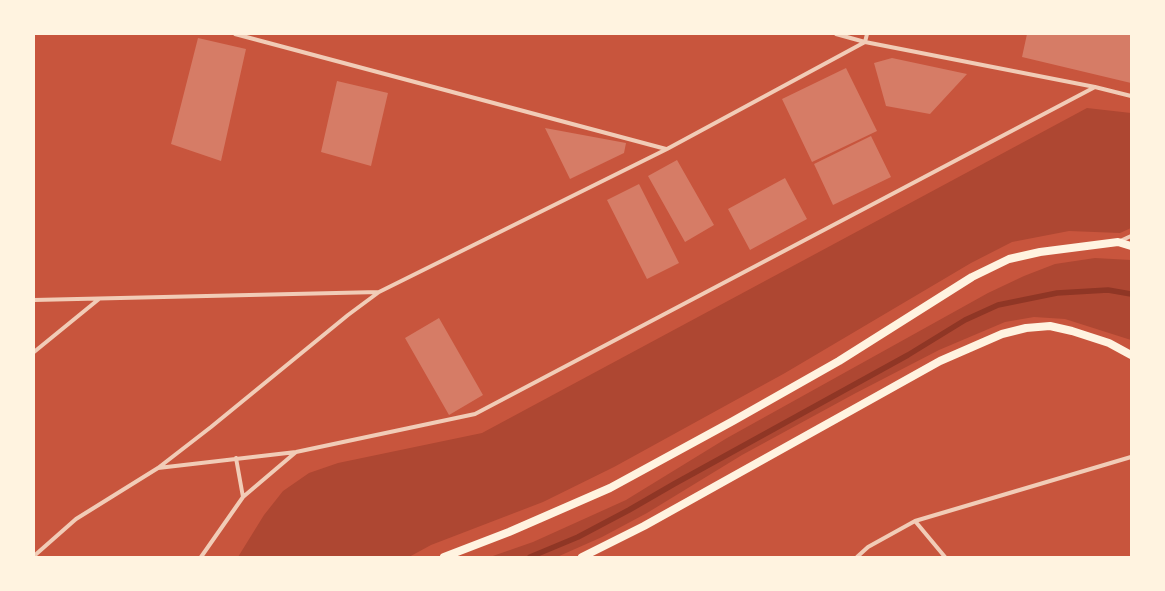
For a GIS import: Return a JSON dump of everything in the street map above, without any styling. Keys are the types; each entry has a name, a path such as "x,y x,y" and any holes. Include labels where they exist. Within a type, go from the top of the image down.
{"main road":[{"path":"444,557 509,532 610,488 733,421 825,368 972,277 1009,260 1040,252 1118,242 1131,246"},
{"path":"582,557 644,526 940,360 1002,334 1026,328 1050,326 1109,343 1131,355"}],"street":[{"path":"235,34 666,149"},
{"path":"836,34 865,42 1095,87 1131,96"},
{"path":"34,556 76,519 158,468 211,427 348,315 379,292 666,149 865,42 867,34"},
{"path":"158,468 296,452 475,414 1095,87"},
{"path":"1118,242 1131,236"},
{"path":"34,300 379,292"},
{"path":"34,352 99,298"},
{"path":"201,557 243,497 296,452"},
{"path":"856,557 868,547 915,521 1131,457"},
{"path":"236,458 243,497"},
{"path":"915,521 945,557"}],"shaded area":[{"path":"1087,108 1131,113 1131,228 1120,233 1069,231 1012,242 971,263 785,373 614,467 543,502 431,545 409,557 238,557 264,515 283,491 309,473 338,463 482,433"},
{"path":"1095,258 1131,260 1131,340 1065,319 1034,317 1005,322 939,350 854,394 742,455 647,513 602,537 557,557 490,557 533,542 626,500 727,438 988,293 1024,276 1055,264"}],"building":[{"path":"1027,34 1131,34 1131,83 1022,57"},
{"path":"198,38 246,49 221,161 171,144"},
{"path":"892,58 967,74 930,114 886,106 874,63"},
{"path":"846,68 877,131 812,162 782,99"},
{"path":"337,81 388,93 371,166 321,152"},
{"path":"545,128 626,143 624,153 570,179"},
{"path":"871,136 891,177 833,205 814,164"},
{"path":"677,160 714,225 685,242 648,176"},
{"path":"785,178 807,219 750,250 728,209"},
{"path":"639,184 679,263 647,279 607,200"},
{"path":"439,318 483,395 449,415 405,338"}],"waterway":[{"path":"530,557 578,537 629,510 908,355 965,320 998,305 1057,293 1108,290 1131,294"}]}
